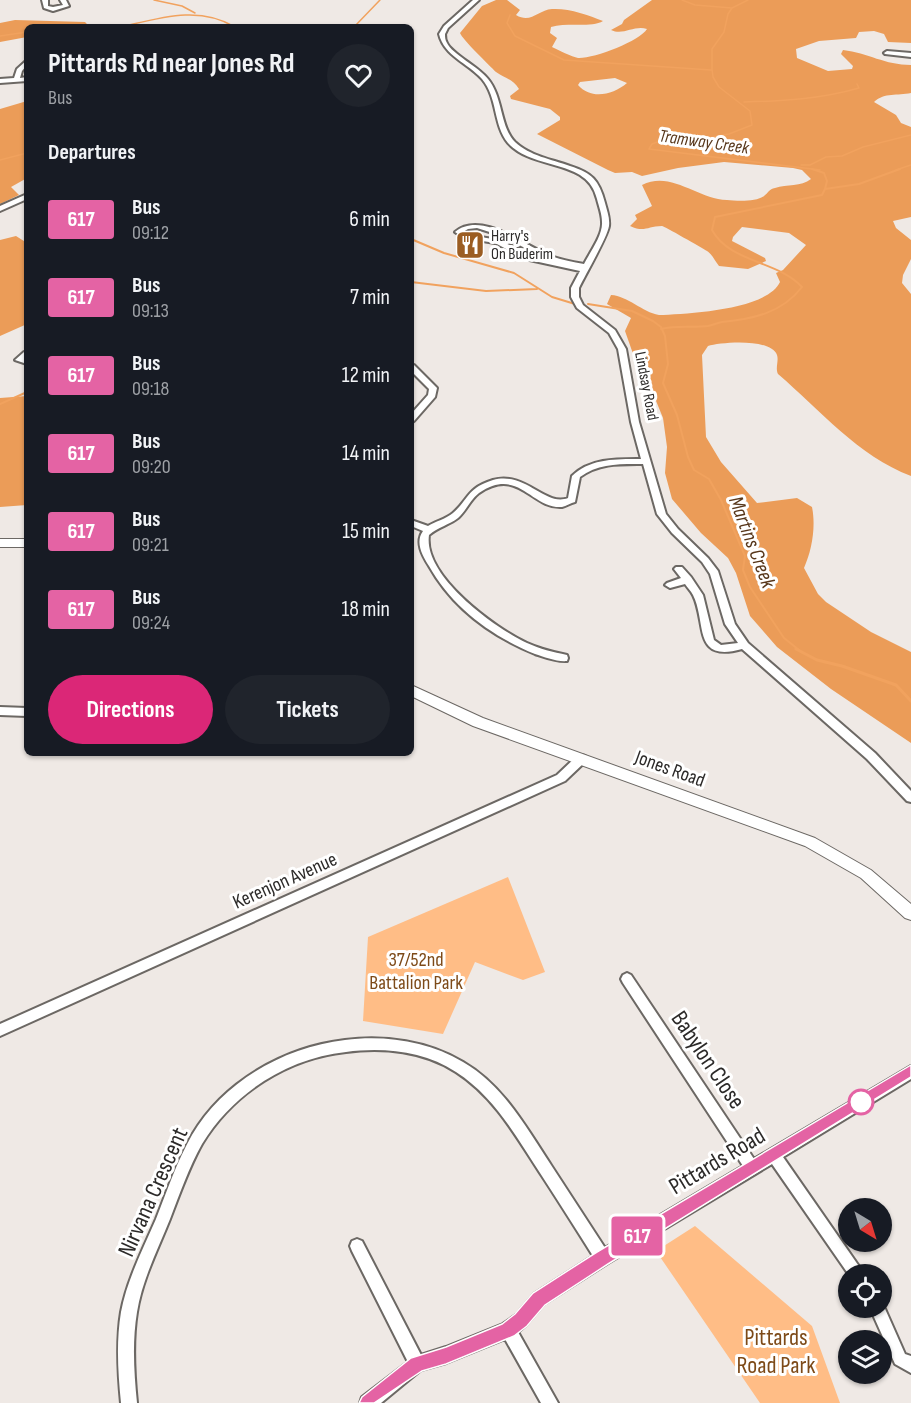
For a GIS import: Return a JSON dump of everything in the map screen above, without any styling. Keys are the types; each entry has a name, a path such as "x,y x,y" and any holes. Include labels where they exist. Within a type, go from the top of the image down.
{"main road":[{"path":"0,543 24,543"},
{"name":"Jones Road","path":"414,691 478,722 785,832 826,850 866,874 909,909"}],"street":[{"path":"45,0 45,7 52,9 66,6 63,0"},
{"name":"Lindsay Road","path":"476,0 446,27 442,34 443,42 486,78 501,107 505,133 514,145 540,159 581,173 596,186 606,224 601,239 575,288 575,297 585,311 612,332 622,349 635,422 662,514 715,573 730,624 744,645 871,756 911,798"},
{"path":"887,53 911,55"},
{"path":"16,80 19,70 24,65"},
{"path":"0,81 24,79"},
{"path":"0,209 24,197"},
{"path":"468,227 489,229 547,257 585,268 545,262 497,241 466,237 458,232 468,227"},
{"path":"414,370 433,388 432,395 414,416"},
{"path":"563,657 534,651 480,617 454,596 437,574 423,539 429,530 457,514 471,495 488,485 498,482 519,482 549,502 562,504 572,500 576,476 587,468 605,463 646,461"},
{"path":"414,525 429,530"},
{"path":"679,569 698,595 709,641 712,645 725,650 744,645"},
{"path":"670,585 688,579"},
{"path":"0,711 24,712"},
{"name":"Kerenjon Avenue","path":"0,1030 561,778 581,759"},
{"name":"Babylon Close","path":"627,978 752,1166"},
{"name":"Nirvana Crescent","path":"129,1403 126,1361 130,1311 156,1235 201,1133 230,1099 262,1074 293,1057 332,1045 376,1043 420,1050 469,1073 495,1096 515,1120 603,1258"},
{"name":"Pittards Road","path":"368,1403 417,1364 508,1330 521,1320 539,1299 603,1258 911,1072"},
{"path":"773,1154 850,1264"},
{"path":"357,1246 417,1364"},
{"path":"882,1318 900,1359 911,1365"},
{"path":"508,1330 550,1403"}],"green space":[{"name":"37/52nd Battalion Park","path":"508,877 545,972 523,980 475,962 443,1034 363,1021 368,937"},
{"name":"Pittards Road Park","path":"695,1226 812,1326 840,1403 760,1403 656,1251"}],"shaded area":[{"path":"496,0 507,0 520,10 516,15 521,17 526,18 547,10 558,9 578,12 603,21 593,24 551,27 550,33 557,38 552,47 578,58 585,58 616,48 643,34 647,29 638,28 620,32 611,30 652,0 911,0 911,43 888,42 884,34 874,31 859,32 856,38 819,41 796,49 797,58 828,71 852,69 853,66 841,54 843,50 893,63 911,65 911,93 887,96 874,102 896,115 901,123 911,127 911,217 893,221 896,228 911,240 911,259 903,275 902,283 911,294 911,476 874,457 840,431 778,374 777,355 773,350 756,344 723,343 708,346 702,355 706,437 721,462 757,503 797,498 812,507 813,538 804,568 818,594 826,602 871,632 911,652 911,743 831,689 777,647 750,616 736,573 728,558 701,533 672,499 665,473 667,447 663,418 650,386 638,368 625,331 631,318 607,304 611,295 617,296 659,315 725,309 760,299 780,282 776,273 783,270 806,245 789,233 742,227 732,241 765,258 766,261 748,269 719,266 707,251 662,226 643,229 630,226 637,219 635,215 652,206 642,185 653,181 663,181 716,198 746,201 761,198 770,190 811,179 802,170 793,168 724,162 678,168 642,176 632,172 615,173 537,134 560,120 560,117 550,109 511,99 510,96 519,89 517,86 496,72 460,33 482,6","holes":["615,78 627,83 609,93 602,94 589,93 578,85 580,82"]},
{"path":"15,20 85,22 87,24 24,24 24,38 0,42 0,23"},
{"path":"24,102 24,180 11,187 19,195 0,204 0,109"},
{"path":"16,236 24,241 24,325 0,336 0,240"},
{"path":"24,396 24,505 0,507 0,398"}],"waterway":[{"path":"154,0 182,6 195,13"},
{"path":"357,24 380,0"},
{"path":"682,0 695,5 732,8"},
{"name":"Tramway Creek","path":"732,8 748,0"},
{"name":"Tramway Creek","path":"732,8 728,14 724,32 712,49 713,77 719,87 750,111 752,125 729,134 707,138 660,141 652,144 649,149 812,169"},
{"name":"Martins Creek","path":"134,24 179,15 207,16 229,24"},
{"path":"510,15 507,23 515,36 564,60 711,70"},
{"name":"Martins Creek","path":"0,36 24,32"},
{"path":"744,102 816,97 859,88 857,84"},
{"path":"801,165 810,165 826,157 842,156 863,147 911,135"},
{"path":"0,160 24,154"},
{"path":"896,170 911,165"},
{"name":"Tramway Creek","path":"812,169 820,170"},
{"name":"Tramway Creek","path":"812,169 824,173 827,181 825,189"},
{"path":"825,189 859,184 900,169"},
{"path":"662,329 708,326 745,319 776,309 794,296 802,287 792,278 730,249 720,241 712,230 715,217 822,195 825,189"},
{"name":"Martins Creek","path":"414,240 444,253 514,273 552,297 575,304"},
{"path":"414,282 486,291 537,289"},
{"name":"Martins Creek","path":"588,304 632,311 653,321 662,329"},
{"name":"Martins Creek","path":"662,329 665,336 668,364 663,383 677,415 688,457 694,470 709,479 721,500 745,556 743,570 750,587 784,638 799,650"},
{"path":"0,404 24,393"},
{"name":"Martins Creek","path":"796,649 817,660 842,666 896,685 911,701"}],"bus line":[{"name":"617","path":"368,1403 417,1364 508,1330 521,1320 539,1299 603,1258 680,1209 911,1072"}],"place":[{"name":"Harry's On Buderim","path":"470,245"}]}
